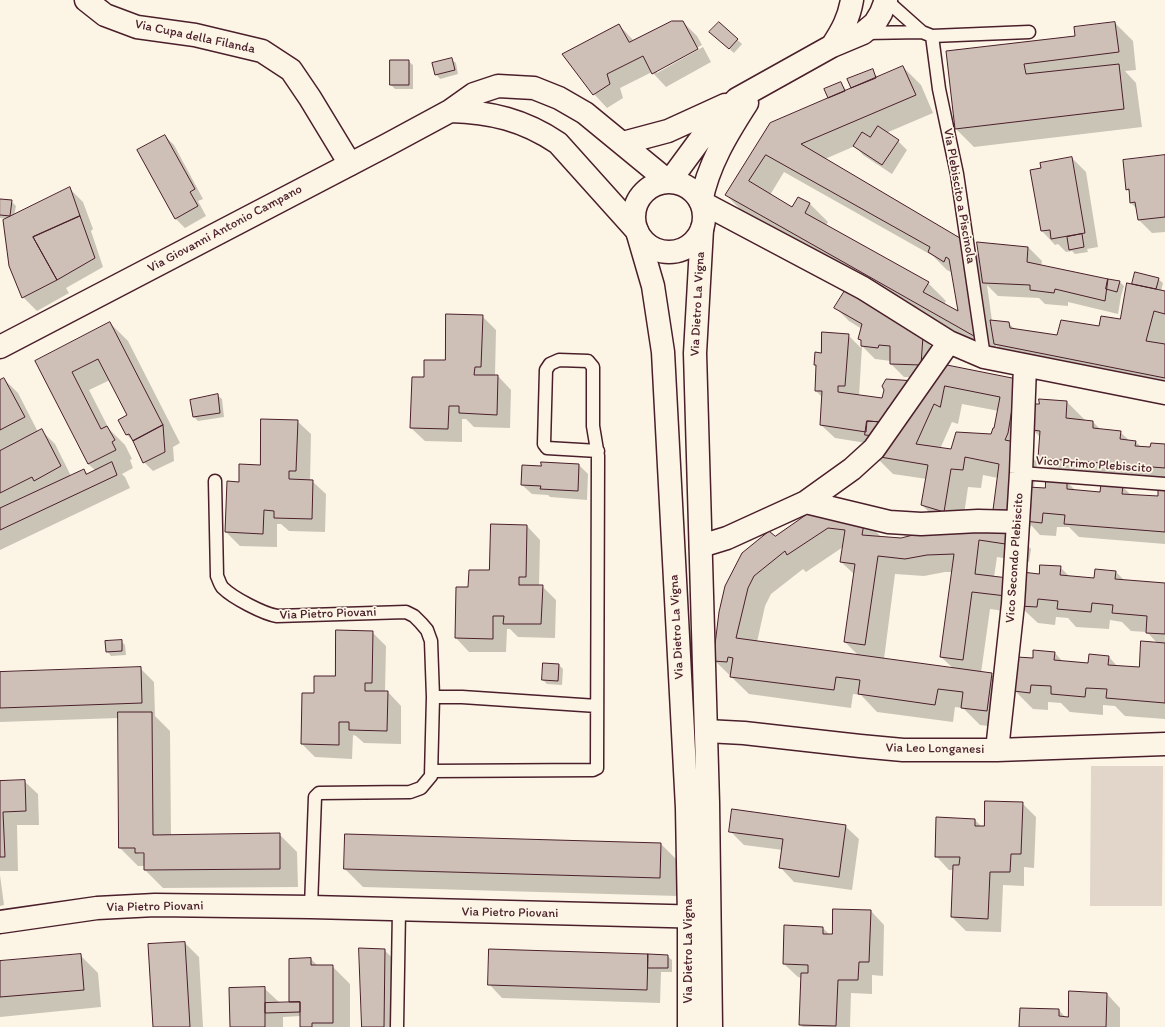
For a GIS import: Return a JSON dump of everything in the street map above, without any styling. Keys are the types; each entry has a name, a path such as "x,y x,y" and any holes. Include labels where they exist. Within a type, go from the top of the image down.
{"street":[{"name":"Via Cupa della Filanda","path":"86,0 105,15 137,26 195,35 262,51 291,70 310,98 350,164"},
{"path":"832,46 844,27 850,11 852,0"},
{"path":"623,143 668,131 737,100 832,46 863,33 875,23 886,0"},
{"name":"Via Giovanni Antonio Campano","path":"0,347 450,111 474,94 498,86 534,88 559,98 585,113 669,182"},
{"path":"701,202 710,170 720,149 730,129 756,88"},
{"path":"669,182 708,129 737,100"},
{"path":"450,111 470,112 507,118 542,132 558,143 641,236 651,246 657,249 670,251 684,248 695,240 702,229 704,215 701,202 694,191 683,184 669,182 649,188 640,198 635,210 635,224 637,231"},
{"path":"701,202 863,288 949,342 984,357 1165,393"},
{"name":"Via Dietro La Vigna","path":"689,1027 699,917 706,731 695,353 702,229"},
{"name":"Via Dietro La Vigna","path":"637,231 653,286 663,352 686,808 711,1027"},
{"path":"701,546 727,538 806,502 852,469 874,449 949,342"},
{"name":"Vico Secondo Plebiscito","path":"997,750 1013,604 1021,473 1025,366"},
{"path":"806,502 889,522 921,524 978,521 1018,522"},
{"name":"Via Leo Longanesi","path":"706,731 744,733 903,750 997,750 1165,744"},
{"name":"Via Pietro Piovani","path":"0,922 97,908 148,906 311,908 699,917"}],"lane":[{"path":"886,0 927,34"},
{"path":"863,33 927,34 1029,32"},
{"name":"Via Plebiscito a Piscinola","path":"927,34 957,174 984,357"},
{"path":"311,908 316,794 416,791 429,780 432,771 596,770 598,451 593,426 593,367 588,361 560,360 550,364 546,370 544,444 547,448 598,451"},
{"name":"Vico Primo Plebiscito","path":"1021,473 1165,484"},
{"name":"Via Pietro Piovani","path":"215,481 217,576 222,586 227,591 261,612 269,615 406,612 414,616 427,630 430,641 433,697 432,771"},
{"path":"433,697 462,697 597,706"},
{"path":"397,1027 399,911"}],"shaded area":[{"path":"1091,766 1163,766 1162,906 1090,906"}],"building":[{"path":"672,21 683,21 698,49 652,74 643,56 607,74 610,84 593,95 562,54 619,24 629,42"},
{"path":"719,22 738,39 729,49 709,32"},
{"path":"1115,22 1119,52 1024,64 1026,74 1119,64 1124,109 955,129 946,51 1075,36 1074,27"},
{"path":"452,58 455,70 435,75 432,63"},
{"path":"390,60 409,60 409,85 390,85"},
{"path":"903,66 916,95 801,144 965,241 981,340 725,195 770,123","holes":["766,155 930,247 928,252 944,262 946,257 949,259 958,311 923,292 929,282 805,213 810,203 798,197 792,207 749,181"]},
{"path":"873,69 876,78 851,88 847,79"},
{"path":"841,82 845,91 828,98 824,89"},
{"path":"878,126 899,140 882,165 853,146 862,132 870,137"},
{"path":"165,135 195,189 190,192 198,206 175,219 137,150"},
{"path":"1165,155 1165,217 1138,220 1135,202 1130,203 1129,189 1126,190 1123,160"},
{"path":"1072,157 1085,233 1051,239 1050,230 1041,231 1030,170 1041,168 1040,163"},
{"path":"70,187 80,216 33,237 57,280 22,298 9,266 3,220"},
{"path":"0,199 12,200 10,216 0,215"},
{"path":"80,216 95,258 57,280 33,237"},
{"path":"1082,234 1084,247 1069,250 1067,237"},
{"path":"977,242 1028,247 1027,262 1108,279 1105,301 1055,289 1054,293 1030,290 1030,285 983,283"},
{"path":"1135,272 1159,278 1156,289 1132,284"},
{"path":"1108,279 1120,281 1117,292 1106,289"},
{"path":"1127,283 1165,291 1165,314 1154,311 1146,341 1165,344 1165,378 994,344 990,320 1009,322 1010,328 1057,335 1061,320 1099,326 1101,316 1120,319"},
{"path":"846,289 923,336 921,365 890,364 890,346 879,345 878,348 861,346 861,340 858,339 862,324 834,308"},
{"path":"446,314 483,315 481,367 475,367 474,375 498,375 497,415 459,413 459,406 449,406 448,429 410,428 412,377 424,377 424,360 445,360"},
{"path":"110,322 163,425 133,441 129,434 126,435 118,420 127,415 98,359 72,372 101,429 107,426 115,440 112,442 116,450 88,464 35,361"},
{"path":"822,332 849,334 845,386 838,386 838,392 882,398 884,390 882,386 886,379 915,381 893,409 888,408 882,422 867,421 866,432 820,425 822,391 815,391 816,365 814,365 815,352 821,353"},
{"path":"942,364 1017,379 1008,433 1005,440 1020,443 1013,512 993,510 999,464 965,457 963,470 951,469 944,512 921,505 928,465 874,456","holes":["945,386 1000,397 994,428 991,434 956,432 951,449 916,444 934,404 940,407"]},
{"path":"4,378 25,417 0,430 0,380"},
{"path":"218,394 220,413 193,417 190,400"},
{"path":"1039,399 1067,401 1066,418 1093,421 1093,428 1121,431 1120,439 1136,441 1135,446 1150,447 1151,443 1165,444 1165,468 1038,458 1040,431 1032,430 1034,404 1039,404"},
{"path":"261,419 298,420 296,471 289,471 289,479 313,480 312,519 274,518 274,511 264,510 263,534 225,532 227,481 239,482 239,464 260,465"},
{"path":"867,421 882,422 875,436 865,435"},
{"path":"163,425 165,452 143,463 133,441"},
{"path":"42,429 61,466 34,481 32,477 0,493 0,451"},
{"path":"112,462 117,475 0,530 0,508 84,469 86,474"},
{"path":"541,462 579,464 578,491 540,489 541,486 521,485 522,465 541,466"},
{"path":"1046,479 1067,481 1067,489 1100,492 1101,484 1123,485 1122,494 1158,496 1158,488 1165,488 1165,532 1064,524 1065,515 1043,513 1042,523 1025,521 1028,487 1045,488"},
{"path":"812,511 865,518 862,535 901,538 933,530 1013,530 1012,545 979,540 975,574 1008,578 1006,596 972,592 963,660 940,657 954,554 927,555 905,559 878,556 865,645 844,642 855,564 840,562 845,530 828,528 787,555 785,551 754,576 748,588 736,638 992,673 987,711 961,708 963,692 938,689 935,705 858,694 860,680 836,677 834,690 730,677 733,658 728,657 727,662 713,661 719,612 725,586 742,553 769,531 775,536"},
{"path":"491,524 527,525 526,577 519,577 519,585 543,585 541,624 503,624 504,616 493,616 493,639 455,638 456,587 468,587 469,570 489,570"},
{"path":"1040,565 1061,566 1060,575 1094,578 1095,569 1116,571 1115,579 1165,583 1165,634 1146,633 1147,616 1112,613 1113,605 1092,603 1091,612 1057,609 1058,601 1038,599 1037,607 1019,606 1022,572 1039,574"},
{"path":"336,630 373,631 372,683 365,683 365,691 388,691 387,731 349,730 349,722 339,722 339,745 301,744 302,693 314,693 314,676 335,676"},
{"path":"122,640 122,651 106,652 105,641"},
{"path":"1141,641 1165,643 1165,703 1106,698 1107,689 1086,688 1085,697 1051,694 1051,686 1031,685 1030,693 1014,691 1017,657 1033,658 1033,650 1055,652 1054,660 1088,663 1089,654 1109,656 1108,665 1139,667"},
{"path":"543,663 559,664 558,681 542,680"},
{"path":"141,667 142,703 0,708 0,672"},
{"path":"118,712 152,712 153,835 280,833 280,869 144,870 144,853 135,853 135,848 119,848"},
{"path":"25,780 26,811 3,812 5,857 0,857 0,781"},
{"path":"985,801 1023,802 1021,854 1011,854 1010,872 990,872 988,919 951,917 953,865 959,865 960,857 935,857 936,817 975,819 975,826 984,826"},
{"path":"732,809 846,825 839,877 779,868 783,839 729,832"},
{"path":"345,834 661,843 660,878 344,869"},
{"path":"833,909 871,910 869,962 859,962 858,980 838,980 836,1026 799,1025 801,973 808,973 808,965 783,964 784,925 823,927 823,934 832,934"},
{"path":"185,942 190,1027 153,1027 148,944"},
{"path":"359,948 385,949 384,1027 362,1027"},
{"path":"489,949 648,954 647,990 488,985"},
{"path":"81,954 84,990 0,997 0,961"},
{"path":"648,954 668,955 668,968 648,968"},
{"path":"311,958 311,965 333,965 333,1023 312,1023 312,1027 300,1027 300,1002 289,1002 289,959"},
{"path":"265,987 265,1027 230,1027 229,988"},
{"path":"1069,991 1107,993 1106,1027 1019,1027 1020,1008 1059,1009 1059,1016 1068,1017"},
{"path":"300,1002 300,1012 265,1013 265,1003"}]}
